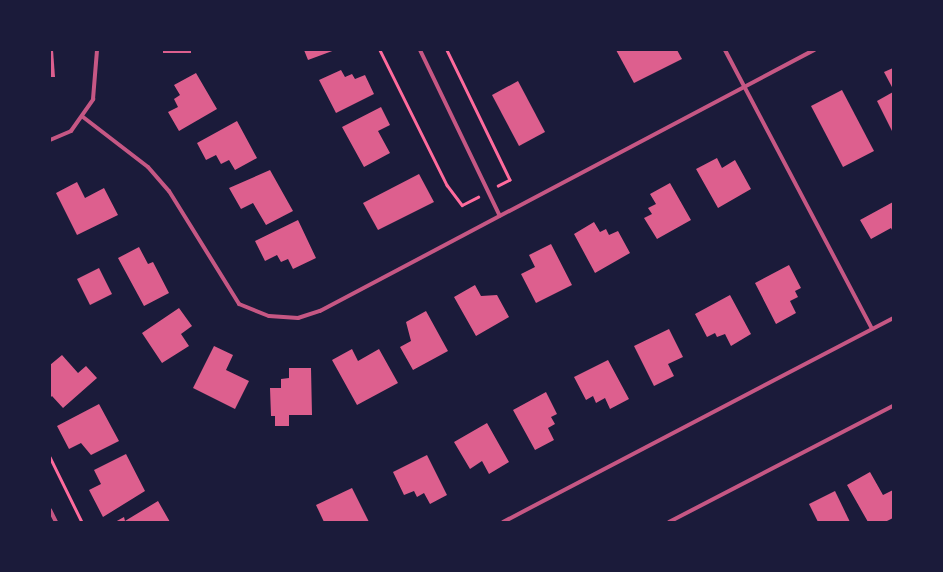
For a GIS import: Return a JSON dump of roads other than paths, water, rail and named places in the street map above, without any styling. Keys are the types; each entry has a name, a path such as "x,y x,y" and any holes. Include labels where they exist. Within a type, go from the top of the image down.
{"street":[{"path":"50,140 71,131 84,117 93,99 97,50"},
{"path":"420,50 500,216"},
{"path":"725,50 872,329"},
{"path":"84,117 148,167 169,191 239,304 269,316 298,318 320,311 814,50"},
{"path":"504,522 893,318"},
{"path":"669,522 893,406"},
{"path":"50,510 56,522"}]}
